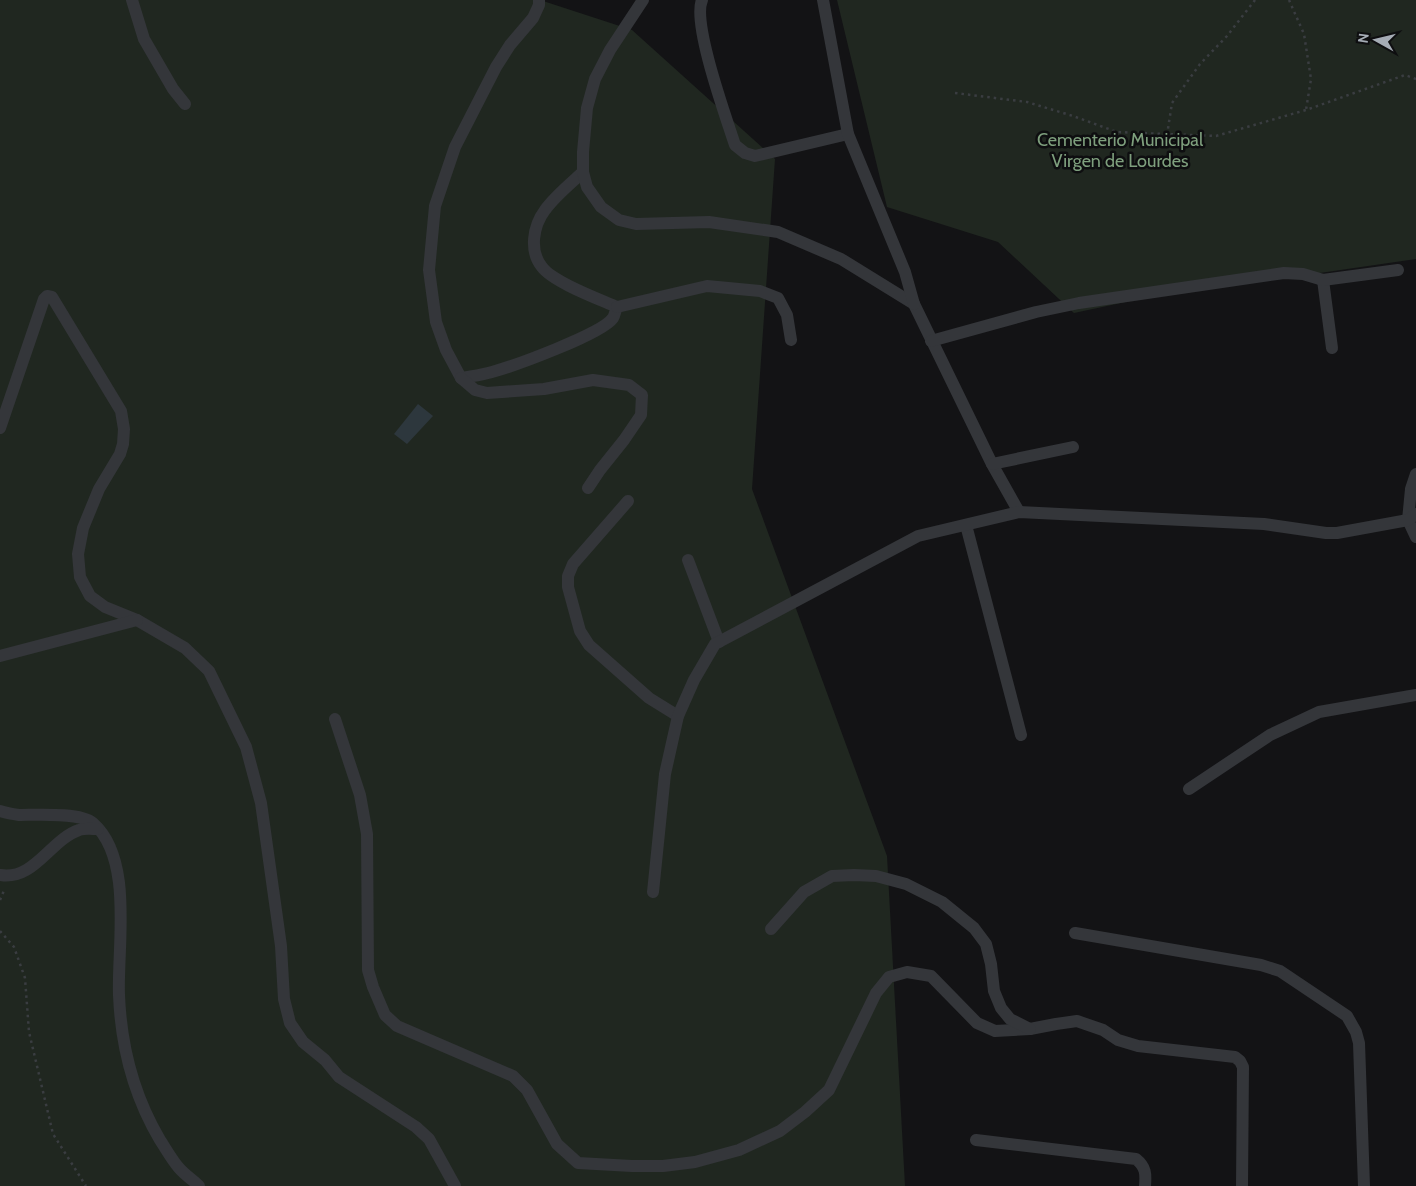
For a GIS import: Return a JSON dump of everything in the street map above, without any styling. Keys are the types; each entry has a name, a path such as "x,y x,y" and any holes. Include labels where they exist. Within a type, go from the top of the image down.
{"street":[{"path":"132,0 144,39 173,89 185,104"},
{"path":"539,0 539,5 533,18 510,45 496,67 455,147 435,206 429,270 436,322 446,350 461,378 475,390 487,393 544,389 593,380 629,385 642,395 641,415 588,488"},
{"path":"643,0 610,50 596,79 587,108 583,172 587,187 601,207 619,220 636,224 709,222 778,232 841,259 914,304"},
{"path":"702,0 699,6 702,33 735,145 745,153 755,156 848,134"},
{"path":"823,0 848,134 905,272 914,304 992,464 1019,512"},
{"path":"583,172 545,209 537,224 534,240 536,257 543,268 553,277 616,307 707,286 760,291 778,298 787,315 791,340"},
{"path":"931,341 1036,312 1080,303 1284,273 1303,274 1324,280 1398,270"},
{"path":"1324,280 1332,348"},
{"path":"0,428 44,299 47,296 52,297 121,411 124,428 120,454 99,489 83,528 78,554 80,577 90,596 105,606 137,620 185,648 209,671 246,747 261,803 281,946 284,1000 290,1023 303,1042 325,1060 339,1077 416,1127 429,1139 456,1186"},
{"path":"461,378 493,372 542,355 587,335 606,325 613,318 616,307"},
{"path":"992,464 1074,447"},
{"path":"1416,474 1411,489 1412,517 1416,537"},
{"path":"628,501 573,564 568,576 568,587 580,631 589,645 649,698 678,716"},
{"path":"653,892 665,774 678,716 694,680 715,644 918,536 1019,512 1264,524 1326,533 1337,533 1412,517"},
{"path":"966,525 1020,735"},
{"path":"688,560 719,642"},
{"path":"0,656 137,620"},
{"path":"1189,789 1270,735 1319,712 1416,694"},
{"path":"335,719 360,796 367,834 368,970 385,1015 397,1026 513,1076 527,1090 557,1144 578,1163 663,1166 695,1162 739,1150 780,1131 829,1090 876,993 889,977 907,972 931,976 977,1023 995,1031 1030,1030 1077,1021 1103,1030 1118,1040 1138,1046 1235,1057 1243,1067 1242,1186"},
{"path":"0,811 16,815 71,815 92,822 106,839 120,886 119,996 126,1051 135,1088 149,1122 164,1146 179,1168 199,1186"},
{"path":"0,875 10,877 23,872 37,862 60,840 80,829 98,829"},
{"path":"771,929 804,892 832,876 876,876 906,884 942,902 974,928 986,944 991,964 994,991 1001,1008 1010,1019 1030,1030"},
{"path":"1075,933 1261,965 1280,971 1346,1016 1356,1032 1359,1043 1364,1186"},
{"path":"976,1140 1136,1159 1142,1164 1146,1173 1146,1186"}],"path":[{"path":"1167,135 1172,103 1200,64 1255,0"},
{"path":"1289,0 1304,34 1310,79 1306,110"},
{"path":"955,93 1027,102 1117,132 1216,136 1306,110 1405,75 1416,79"},
{"path":"0,930 14,948 25,978 29,1032 53,1134 86,1186"}],"green space":[{"path":"0,0 540,0 632,30 775,159 752,489 887,856 905,1186 0,1186"},
{"name":"Cementerio Municipal Virgen de Lourdes","path":"837,0 1416,0 1416,259 1135,300 1074,313 998,242 887,207"}],"shaded area":[{"path":"418,404 433,416 407,444 394,434"}]}
